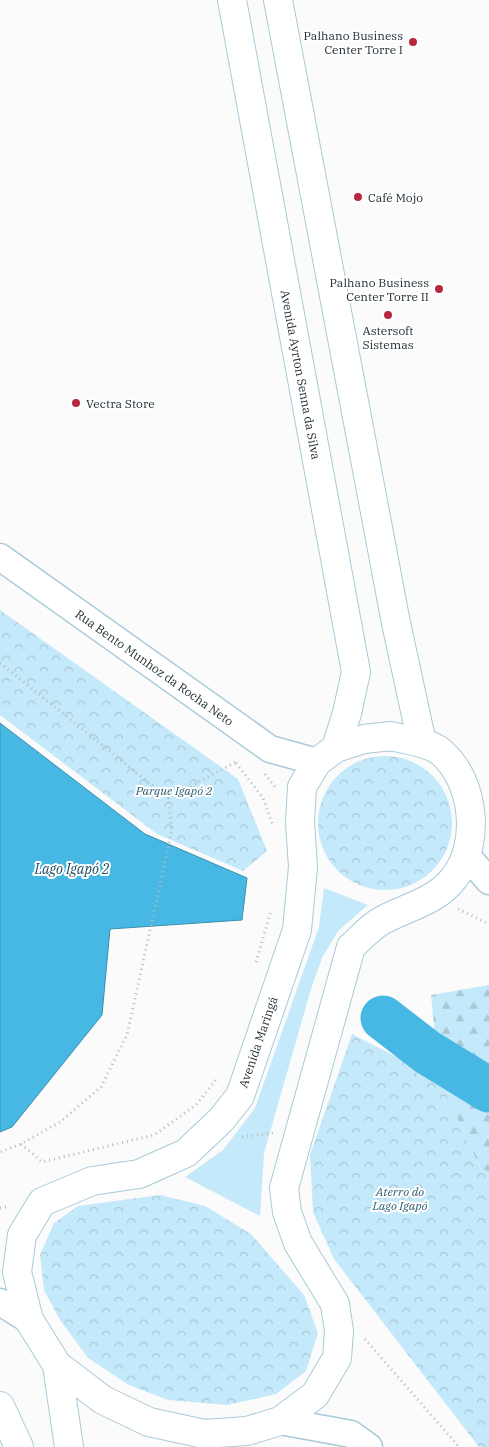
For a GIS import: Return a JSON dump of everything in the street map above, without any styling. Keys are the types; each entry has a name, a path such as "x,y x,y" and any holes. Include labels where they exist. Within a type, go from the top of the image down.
{"main road":[{"name":"Avenida Ayrton Senna da Silva","path":"232,0 356,672 346,713 326,755 302,787 300,822"},
{"path":"278,0 396,623 422,743"},
{"name":"Avenida Maringá","path":"300,822 303,867 297,930 240,1096 221,1120 186,1153 139,1174 92,1181 42,1202 22,1235 17,1272 29,1320 57,1365 103,1400 149,1422 204,1434 239,1439 280,1421 315,1395 336,1358 339,1332 334,1304 298,1243 287,1212 284,1188 351,947 380,921 435,897 455,878 466,855 472,828 468,799 457,771 441,752 422,743 391,736 364,739 326,755"},
{"name":"Avenida Maringá","path":"57,1365 69,1447"},
{"path":"0,1406 19,1447"}],"street":[{"name":"Rua Bento Munhoz da Rocha Neto","path":"0,557 270,749 326,755"},
{"path":"466,855 489,881"},
{"path":"0,1302 29,1320"},
{"path":"280,1421 351,1434 369,1447"}],"path":[{"path":"0,663 168,798 172,830 127,1035 100,1088 60,1122 1,1152"},
{"path":"168,798 236,763 241,756"},
{"path":"236,763 263,798 276,835"},
{"path":"254,970 271,907"},
{"path":"20,1144 42,1162 154,1135 196,1105 219,1075"},
{"path":"221,1120 240,1137 282,1132 298,1138"},
{"path":"361,1334 459,1447"}],"green space":[{"name":"Parque Igapó 2","path":"0,610 238,779 267,851 243,871 157,834 0,715"},
{"path":"385,756 411,761 432,776 447,797 452,823 447,849 432,870 411,885 385,890 359,885 338,870 323,849 318,823 323,797 338,776 359,761"},
{"path":"324,888 368,905 338,931 322,958 311,989 264,1153 260,1216 185,1177 223,1150 255,1108 319,927"},
{"path":"489,985 489,1171 481,1170 439,1079 431,995"},
{"name":"Aterro do Lago Igapó","path":"352,1034 439,1079 481,1170 489,1171 489,1447 479,1447 334,1259 313,1212 310,1155"},
{"path":"160,1195 205,1206 251,1234 304,1295 318,1333 306,1371 276,1394 227,1405 168,1400 129,1385 88,1358 60,1320 44,1290 40,1255 54,1223 78,1206"}],"water":[{"name":"Lago Igapó 2","path":"0,723 145,834 247,878 242,920 110,929 102,1015 12,1127 0,1132"}],"waterway":[{"path":"383,1018 427,1052 489,1090"}],"place":[{"name":"Palhano Business Center Torre I","path":"413,42"},
{"name":"Café Mojo","path":"358,197"},
{"name":"Palhano Business Center Torre II","path":"439,289"},
{"name":"Astersoft Sistemas","path":"388,315"},
{"name":"Vectra Store","path":"76,403"}]}
